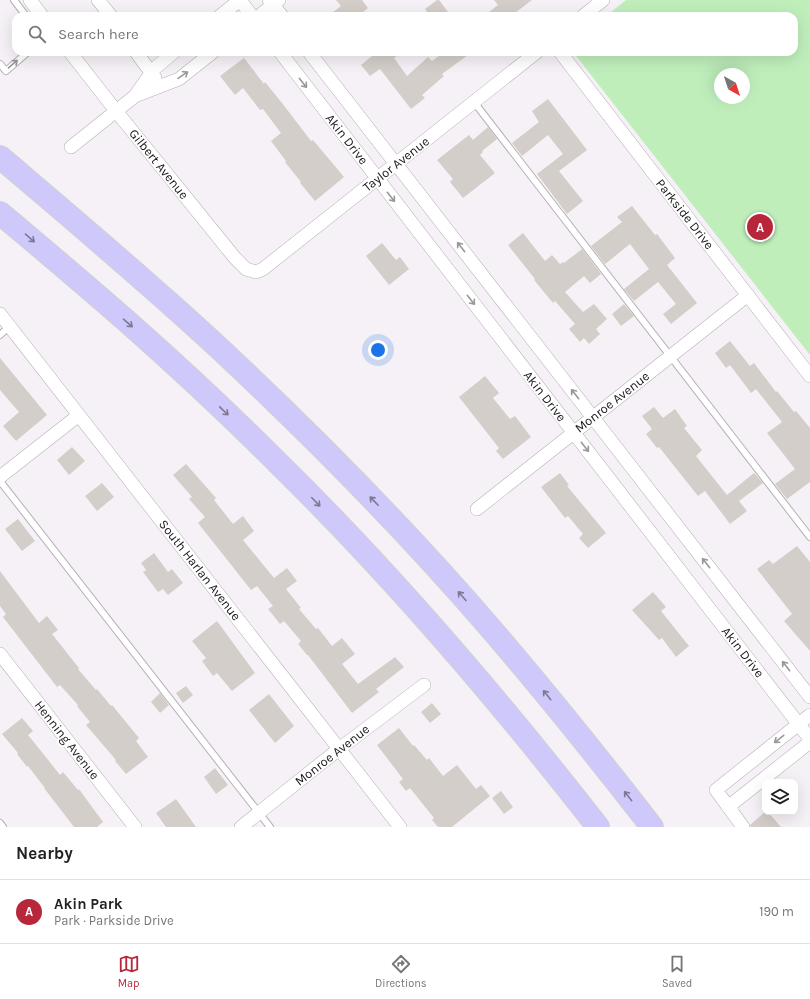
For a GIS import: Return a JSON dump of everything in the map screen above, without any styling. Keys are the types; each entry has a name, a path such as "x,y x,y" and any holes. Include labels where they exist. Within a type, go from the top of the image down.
{"highway":[{"path":"0,158 145,280 221,350 327,453 389,517 491,629 572,726 652,827"},
{"path":"0,213 132,325 280,464 368,555 457,654 510,716 598,827"}],"street":[{"path":"30,0 39,12"},
{"path":"98,0 108,12"},
{"path":"225,12 240,0 249,12"},
{"path":"588,12 603,0"},
{"path":"263,12 274,2 280,12"},
{"name":"Gilbert Avenue","path":"73,56 235,258 244,267 253,272"},
{"path":"139,56 162,86"},
{"path":"71,147 135,96 151,73 169,56"},
{"path":"135,96 183,76 209,56"},
{"name":"Akin Drive","path":"283,56 810,739"},
{"name":"Akin Drive","path":"313,56 810,697"},
{"name":"Taylor Avenue","path":"253,272 263,269 532,56"},
{"name":"Parkside Drive","path":"563,56 810,376"},
{"name":"Monroe Avenue","path":"477,509 748,295"},
{"name":"South Harlan Avenue","path":"0,314 5,331 79,415 400,827"},
{"path":"0,477 79,415"},
{"name":"Henning Avenue","path":"0,654 134,827"},
{"name":"Monroe Avenue","path":"241,827 339,749 424,685"},
{"path":"743,827 716,790 810,715"},
{"path":"728,807 810,742"}],"lane":[{"path":"14,0 23,12"},
{"path":"0,64 6,71 23,56"},
{"path":"474,102 810,537"},
{"path":"0,482 270,827"},
{"path":"0,823 3,827"}],"green space":[{"path":"626,0 810,0 810,355 576,56 798,56 798,12 611,12"}],"building":[{"path":"336,0 362,0 368,8 363,12 333,12 341,6"},
{"path":"439,0 448,12 427,12 425,9"},
{"path":"494,0 532,0 516,12 489,12 498,5"},
{"path":"372,56 397,56 394,58 407,76 428,57 432,61 439,56 467,56 442,74 444,76 422,95 425,98 411,109 380,69 370,76 361,65"},
{"path":"244,58 264,84 265,82 282,103 311,141 313,140 344,177 315,201 300,183 301,182 271,141 281,133 263,109 260,110 243,88 235,95 220,76"},
{"path":"548,99 587,150 559,171 583,201 567,214 537,174 563,154 548,135 522,156 512,143 539,122 532,111"},
{"path":"488,127 497,139 482,151 483,152 480,155 495,173 463,198 450,182 453,179 437,160 469,135 473,140"},
{"path":"632,206 655,235 657,234 675,258 667,265 697,303 671,324 663,314 676,304 658,282 634,301 624,289 649,269 630,244 605,264 591,246 622,222 617,217"},
{"path":"523,233 545,261 552,255 560,264 563,262 564,263 582,249 601,274 590,283 584,276 565,292 583,312 594,304 607,319 596,329 600,334 589,344 584,338 580,342 569,329 575,324 555,301 553,303 508,245"},
{"path":"382,243 396,260 400,257 409,269 389,285 366,256"},
{"path":"624,304 634,316 621,326 612,314"},
{"path":"730,341 750,366 754,363 776,392 777,391 794,412 796,411 810,428 810,482 787,499 775,484 795,469 767,433 782,422 756,389 751,393 730,365 726,368 715,353"},
{"path":"0,358 47,415 16,441 3,426 19,412 0,390"},
{"path":"485,376 499,393 493,398 510,419 515,416 531,437 503,459 496,451 499,448 459,397"},
{"path":"654,407 663,418 675,409 687,426 684,428 702,450 696,456 727,495 754,473 763,483 739,501 747,511 730,524 705,491 698,496 659,447 657,448 646,434 652,429 642,416"},
{"path":"72,447 85,461 69,475 57,460"},
{"path":"186,464 216,498 214,500 233,524 243,516 254,531 243,540 274,578 287,568 297,581 286,589 301,608 299,609 316,629 318,628 332,646 342,638 355,654 342,664 358,684 395,657 404,667 376,689 379,692 352,713 298,644 301,641 284,621 280,624 268,609 273,606 257,586 251,590 198,523 205,517 189,499 192,497 173,475"},
{"path":"560,473 569,485 567,486 606,533 588,548 579,538 583,534 568,516 565,518 541,487"},
{"path":"102,483 114,497 97,511 85,496"},
{"path":"18,519 35,541 22,551 5,529"},
{"path":"797,546 810,562 810,651 784,621 792,614 757,569 769,560 773,564"},
{"path":"154,553 168,572 172,569 183,583 168,595 163,589 158,592 143,572 146,570 141,563"},
{"path":"0,571 39,623 47,616 58,630 52,634 79,668 78,669 111,706 112,705 139,738 136,741 148,757 126,774 86,725 90,722 77,706 78,705 60,685 57,687 3,617 6,614 0,606"},
{"path":"653,592 666,607 661,611 689,646 676,657 662,638 659,640 632,610"},
{"path":"217,621 255,673 232,691 217,673 213,676 202,661 206,658 192,641"},
{"path":"186,686 193,695 183,703 176,693"},
{"path":"160,693 169,705 160,713 151,702"},
{"path":"269,694 294,726 275,743 249,710"},
{"path":"432,703 441,714 430,723 421,712"},
{"path":"22,718 33,731 28,735 60,775 63,772 78,790 79,789 103,822 97,827 74,827 2,734"},
{"path":"399,728 413,746 414,745 427,760 429,758 443,776 457,765 476,789 481,785 490,796 452,827 438,827 432,820 434,818 410,788 406,791 399,782 403,779 377,745"},
{"path":"215,768 228,785 216,794 204,777"},
{"path":"501,791 513,807 504,814 492,798"},
{"path":"176,799 196,827 166,827 156,813"},
{"path":"762,815 771,815 781,827 751,827 750,825"}],"place":[{"name":"Akin Park","path":"760,227"}]}
